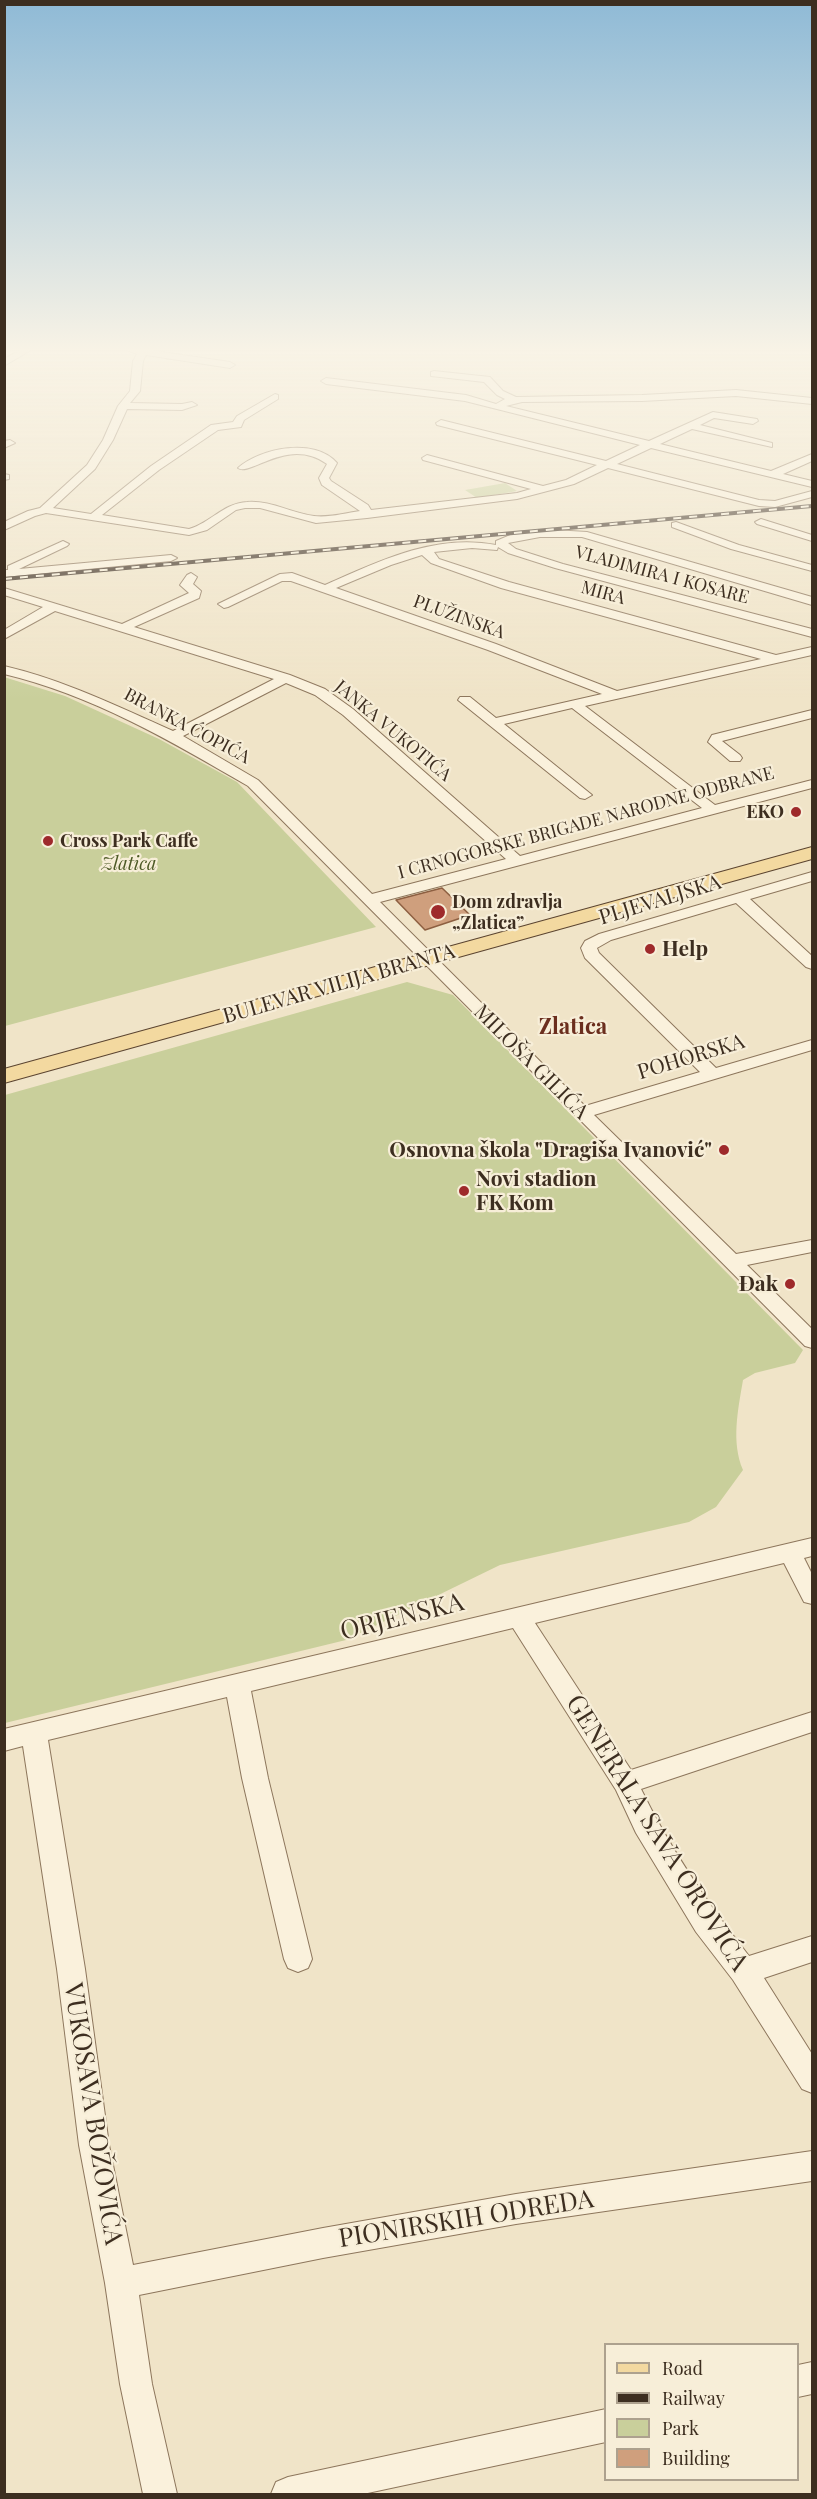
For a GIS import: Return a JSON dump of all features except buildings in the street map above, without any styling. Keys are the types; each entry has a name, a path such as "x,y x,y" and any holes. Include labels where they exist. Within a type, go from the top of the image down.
{"main road":[{"name":"BULEVAR VILIJA BRANTA","path":"4,1076 813,838"},
{"name":"BULEVAR VILIJA BRANTA","path":"4,1059 813,853"}],"street":[{"path":"44,510 90,467"},
{"path":"93,517 157,467"},
{"path":"330,467 324,478 326,483 364,507 367,515"},
{"path":"460,467 546,489"},
{"path":"4,527 32,513 44,510 189,532 203,528 232,508 245,505 260,505 313,520 367,515 489,501 546,489 605,467"},
{"path":"616,467 759,502 775,504 813,494"},
{"path":"742,467 813,484"},
{"path":"773,474 790,467"},
{"path":"761,522 813,538"},
{"path":"676,525 735,547 813,568"},
{"path":"459,568 499,546 505,539 569,532 599,537 813,601"},
{"path":"4,573 63,544"},
{"path":"327,588 404,556 445,546 499,546"},
{"name":"VLADIMIRA I KOSARE","path":"499,546 550,564 813,633"},
{"name":"MIRA","path":"428,551 428,555 435,561 516,588 776,659"},
{"path":"4,573 171,558"},
{"name":"PLUŽINSKA","path":"224,604 287,576 327,588 616,695"},
{"path":"125,627 195,595 195,591 186,585 191,577"},
{"name":"JANKA VUKOTIĆA","path":"4,591 285,678 320,692 348,712 517,861"},
{"path":"4,635 54,606"},
{"path":"494,722 813,651"},
{"name":"BRANKA ĆOPIĆA","path":"4,670 32,676 87,697 173,736 261,789 422,953"},
{"path":"173,736 285,678"},
{"path":"465,699 585,795"},
{"path":"576,705 712,810"},
{"path":"735,758 718,746 715,742 717,738 813,714"},
{"name":"I CRNOGORSKE BRIGADE NARODNE ODBRANE","path":"369,900 813,784"},
{"name":"PLJEVALJSKA","path":"712,1074 591,955 589,948 597,940 813,876"},
{"path":"739,898 813,964"},
{"name":"MILOŠA GILIĆA","path":"422,953 813,1341"},
{"name":"POHORSKA","path":"582,1113 813,1045"},
{"path":"733,1261 813,1246"},
{"path":"801,1550 813,1595"},
{"name":"ORJENSKA","path":"4,1740 801,1550"},
{"name":"GENERALA SAVA OROVIĆA","path":"519,1618 625,1783 645,1825 700,1913 743,1971 813,2079"},
{"path":"237,1685 258,1790 298,1959"},
{"path":"625,1783 813,1722"},
{"name":"VUKOSAVA BOŽOVIĆA","path":"34,1733 71,1969 93,2134 121,2283 136,2384 160,2494"},
{"path":"743,1971 813,1949"},
{"name":"PIONIRSKIH ODREDA","path":"121,2283 323,2243 516,2209 813,2166"},
{"path":"288,2494 604,2425"}],"green space":[{"path":"505,483 517,491 477,498 465,490"},
{"name":"Zlatica","path":"4,677 65,696 159,739 237,782 376,927 5,1026"},
{"path":"407,982 453,995 803,1350 795,1363 755,1373 743,1380 736,1437 743,1470 716,1507 689,1522 500,1565 346,1640 5,1723 5,1095"}],"railway":[{"path":"4,579 812,506"}],"place":[{"name":"EKO","path":"796,812"},
{"name":"Cross Park Caffe","path":"48,841"},
{"name":"Dom zdravlja „Zlatica”","path":"438,912"},
{"name":"Help","path":"650,949"},
{"name":"Osnovna škola \"Dragiša Ivanović\"","path":"724,1150"},
{"name":"Novi stadion FK Kom","path":"464,1191"},
{"name":"Đak","path":"790,1284"}],"district":[{"name":"Zlatica","path":"573,1027"}]}
